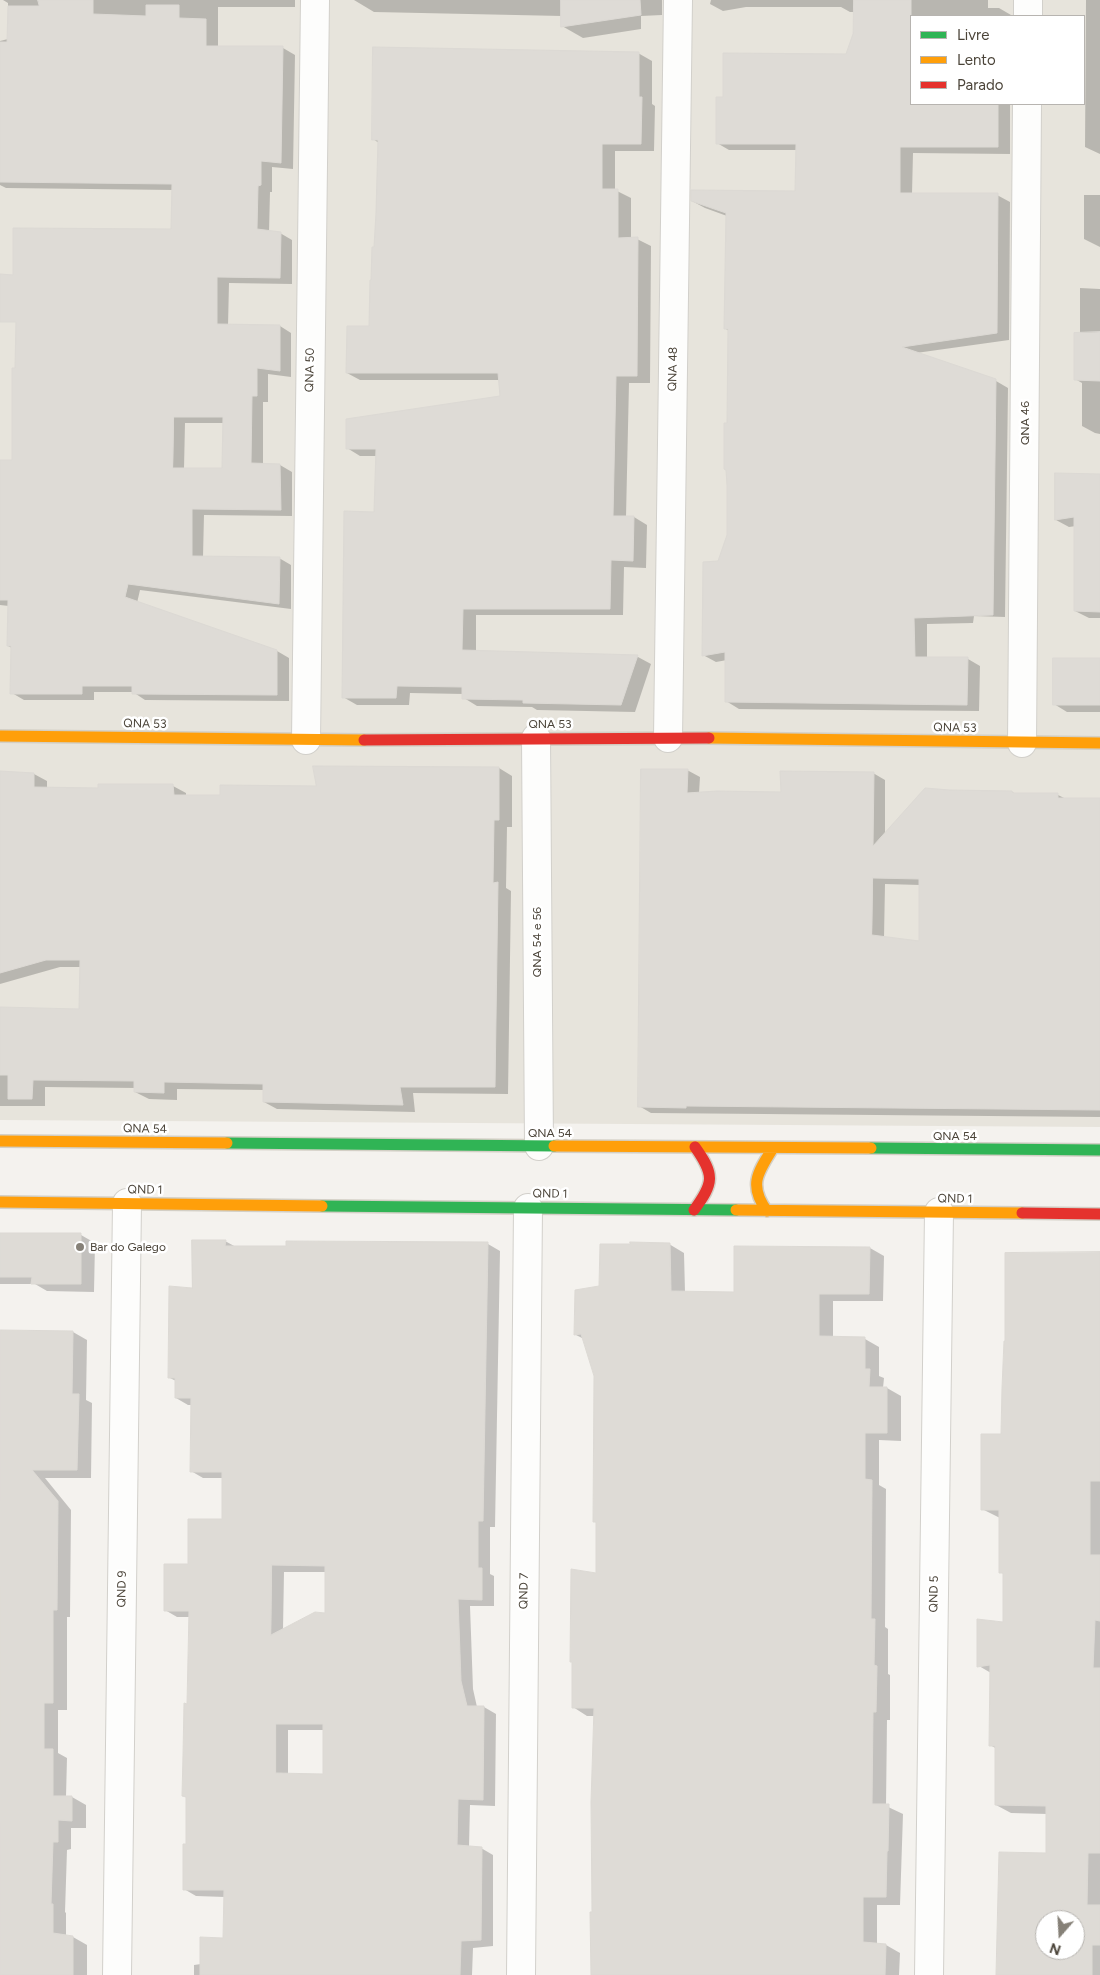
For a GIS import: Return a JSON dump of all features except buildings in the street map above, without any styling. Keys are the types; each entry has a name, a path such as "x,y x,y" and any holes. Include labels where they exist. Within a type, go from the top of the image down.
{"main road":[{"name":"QNA 53","path":"0,736 306,740 668,738 1100,743"},
{"name":"QNA 54","path":"0,1141 1100,1150"},
{"path":"694,1210 708,1190 710,1171 708,1164 695,1147"},
{"path":"767,1211 756,1195 755,1181 773,1148"},
{"name":"QND 1","path":"0,1202 1100,1214"}],"street":[{"name":"QNA 50","path":"306,740 315,0"},
{"name":"QNA 48","path":"668,738 678,0"},
{"path":"1028,0 1028,15"},
{"name":"QNA 46","path":"1022,743 1028,105"},
{"name":"QNA 54 e 56","path":"536,738 539,1146"},
{"name":"QND 9","path":"117,1975 127,1203"},
{"name":"QND 7","path":"521,1975 528,1208"},
{"name":"QND 5","path":"929,1975 939,1212"}],"shaded area":[{"path":"0,0 1100,0 1100,1127 0,1120"}],"traffic: fast":[{"path":"227,1143 554,1146"},
{"path":"871,1148 1100,1150"},
{"path":"322,1206 736,1210"}],"traffic: slow":[{"path":"0,736 364,740"},
{"path":"709,738 1100,743"},
{"path":"0,1141 227,1143"},
{"path":"554,1146 871,1148"},
{"path":"767,1211 758,1194 757,1179 763,1164 773,1148"},
{"path":"0,1202 322,1206"},
{"path":"736,1210 1022,1213"}],"traffic: jam":[{"path":"364,740 709,738"},
{"path":"694,1210 701,1201 710,1179 706,1165 695,1147"},
{"path":"1022,1213 1100,1214"}],"place":[{"name":"Bar do Galego","path":"80,1247"}]}
